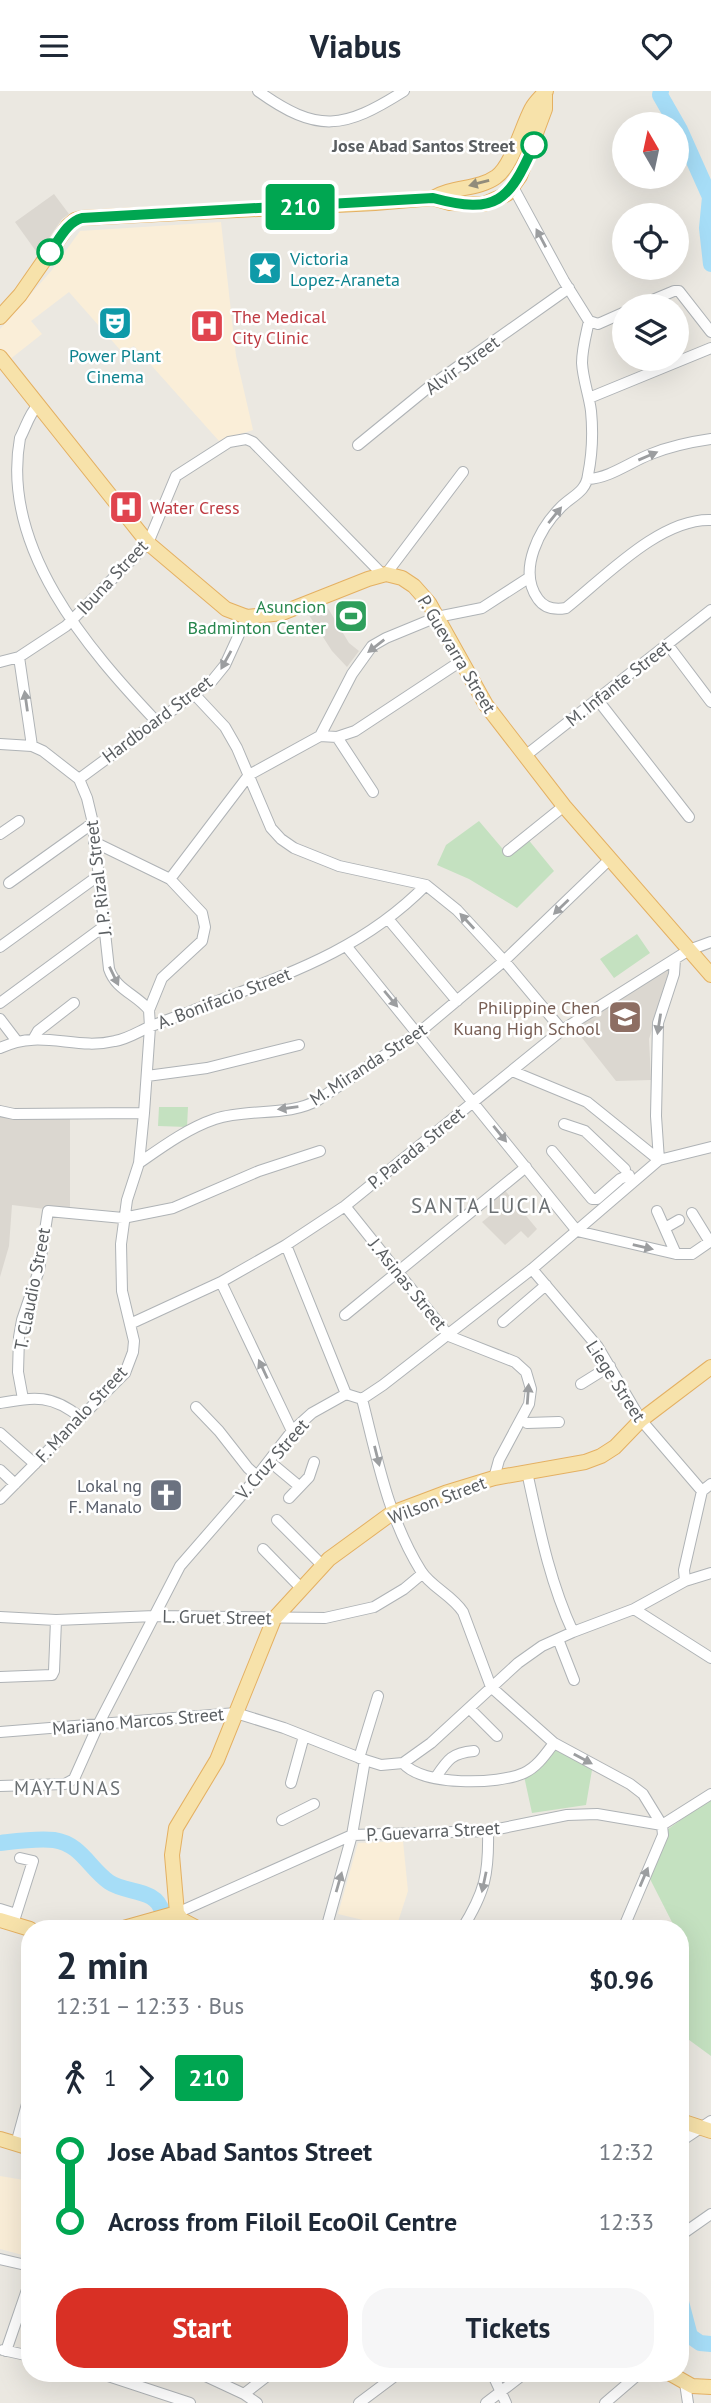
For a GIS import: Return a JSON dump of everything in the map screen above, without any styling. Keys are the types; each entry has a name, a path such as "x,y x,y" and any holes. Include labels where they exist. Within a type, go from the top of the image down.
{"main road":[{"path":"0,317 20,295 75,220 433,198 450,203 484,204 507,194 513,187 534,145 545,109 545,92"},
{"path":"433,198 444,191 480,184 497,177 507,164 534,104 545,92"},
{"path":"0,357 148,543 226,609 247,617 282,613 385,574"},
{"name":"P. Guevarra Street","path":"385,574 402,577 429,603 486,705 564,806 711,975"},
{"name":"Wilson Street","path":"167,1916 176,1828 217,1760 274,1619 323,1566 344,1547 392,1514 444,1493 494,1478 584,1462 601,1456 615,1447 640,1420 711,1367"},
{"path":"167,1916 182,1920"},
{"name":"P. Guevarra Street","path":"153,1920 167,1916"},
{"path":"689,2123 707,2127"},
{"path":"0,2139 21,2145"},
{"path":"685,2383 699,2388 711,2387"}],"street":[{"path":"258,91 280,107 299,116 327,121 358,117 373,111 404,91"},
{"path":"513,187 589,321 598,324 612,318"},
{"name":"Alvir Street","path":"358,445 429,387 569,288"},
{"path":"689,304 711,332"},
{"path":"589,321 582,363 591,425 588,479 586,485 561,507 540,536 532,559 530,577 533,590 543,605 557,610 566,608 657,537 681,525 701,519 711,520"},
{"path":"589,398 711,348"},
{"path":"6,484 10,459 38,405"},
{"name":"Ibuna Street","path":"0,662 19,657 66,626 148,543 176,476 229,442 246,439 253,442 385,574"},
{"path":"588,479 603,476 680,444 711,439"},
{"path":"385,574 463,472"},
{"path":"29,570 66,626 156,721"},
{"path":"320,736 352,674 372,646 437,617 482,608 530,577"},
{"name":"M. Infante Street","path":"525,756 711,610"},
{"name":"Hardboard Street","path":"79,779 212,681 225,665 247,617"},
{"path":"668,645 711,702"},
{"path":"19,657 32,746"},
{"path":"170,879 249,775 320,736 337,737 370,723 461,661"},
{"path":"195,695 225,727 271,828 281,839 294,848 339,866 426,885 457,911 504,961 562,1030"},
{"path":"597,699 689,817"},
{"path":"337,737 373,792"},
{"path":"0,744 32,746 43,751 79,779"},
{"name":"J. P. Rizal Street","path":"79,779 88,798 93,823 103,927 113,979 150,1005"},
{"path":"508,851 564,806"},
{"path":"0,834 19,821"},
{"path":"9,883 93,823"},
{"path":"94,842 170,879 202,913 205,927 202,941 162,978 150,1005"},
{"name":"M. Miranda Street","path":"139,1163 215,1119 312,1103 418,1033 504,961 610,859"},
{"path":"0,947 98,876"},
{"name":"A. Bonifacio Street","path":"0,1048 16,1040 34,1038 102,1043 117,1041 277,978 347,947 389,920 426,885"},
{"path":"389,920 457,1001"},
{"path":"0,1003 103,927"},
{"name":"P. Parada Street","path":"130,1324 221,1282 286,1245 345,1206 562,1030 689,950 711,941"},
{"path":"347,947 577,1231 676,1254 692,1254 710,1242 692,1213"},
{"path":"659,1160 656,1117 658,1023 674,974 674,959"},
{"path":"34,1038 38,1031 74,1003"},
{"name":"F. Manalo Street","path":"0,1499 125,1373 131,1362 134,1341 122,1290 121,1244 123,1218 139,1163 150,1005"},
{"path":"0,1019 16,1040"},
{"path":"147,1076 207,1068 299,1045"},
{"path":"512,1070 587,1102 659,1160"},
{"path":"0,1111 14,1114 144,1113"},
{"path":"552,1151 592,1199 597,1199 627,1172 585,1131 564,1123"},
{"path":"362,1399 449,1336 659,1160 711,1147"},
{"name":"T. Claudio Street","path":"23,1399 18,1372 19,1337 39,1270 47,1212 50,1210 123,1218 173,1208 259,1171 320,1151"},
{"path":"345,1315 526,1167"},
{"name":"J. Asinas Street","path":"345,1206 449,1336 515,1362 526,1372 531,1389 529,1403 499,1460 494,1478"},
{"path":"657,1211 676,1254"},
{"path":"665,1228 679,1220"},
{"path":"286,1245 346,1394 362,1399"},
{"name":"Liege Street","path":"532,1269 597,1347 640,1420 706,1487"},
{"path":"221,1282 292,1431"},
{"path":"503,1322 546,1285"},
{"path":"581,1384 610,1366"},
{"name":"V. Cruz Street","path":"0,1786 71,1782 74,1779 99,1723 180,1566 292,1431 312,1413 346,1394"},
{"path":"0,1403 23,1399 55,1400 81,1418"},
{"path":"362,1399 392,1514 422,1574 458,1603 491,1687 554,1743 630,1784 643,1794 662,1825 663,1835 627,1920"},
{"path":"196,1407 258,1474"},
{"path":"527,1423 559,1422"},
{"path":"0,1433 35,1464"},
{"path":"269,1461 299,1486"},
{"path":"289,1498 309,1477 314,1462"},
{"path":"0,1470 15,1484"},
{"path":"527,1472 548,1568 558,1600 573,1632"},
{"path":"685,1581 684,1570 706,1487"},
{"path":"277,1520 323,1566"},
{"path":"263,1549 302,1589"},
{"path":"554,1743 537,1765 523,1774 502,1780 466,1783 411,1771 403,1763 431,1743 517,1663 573,1632 634,1609 685,1581 711,1573"},
{"name":"L. Gruet Street","path":"0,1617 56,1620 155,1616 325,1618 374,1607 404,1589 422,1574"},
{"path":"634,1609 711,1658"},
{"path":"0,1677 52,1675 56,1620"},
{"path":"558,1639 574,1681"},
{"path":"328,1920 352,1835 362,1759 378,1696"},
{"path":"469,1708 497,1737"},
{"name":"Mariano Marcos Street","path":"0,1733 236,1713 382,1765 403,1763"},
{"path":"291,1783 304,1736"},
{"path":"436,1777 457,1753 474,1751"},
{"path":"662,1825 711,1794"},
{"path":"282,1820 314,1804"},
{"name":"P. Guevarra Street","path":"167,1916 352,1835 488,1831 567,1815 597,1814 662,1825"},
{"path":"468,1920 479,1902 486,1882 488,1831"},
{"path":"0,1909 10,1920 33,1861 20,1858"},
{"path":"689,2137 707,2127"},
{"path":"689,2229 711,2214"},
{"path":"0,2259 21,2264"},
{"path":"21,2304 3,2350 21,2354"},
{"path":"126,2382 190,2403"},
{"path":"218,2382 257,2403"},
{"path":"244,2394 259,2382"},
{"path":"359,2403 387,2382"},
{"path":"496,2382 506,2403"},
{"path":"486,2403 514,2382"},
{"path":"605,2403 630,2382"},
{"path":"685,2383 688,2403"}],"shaded area":[{"path":"54,194 69,214 62,219 38,254 15,222"},
{"path":"221,222 236,356 253,430 219,441 134,346 122,352 69,292 31,321 42,334 9,360 0,348 0,329 52,270 80,231"},
{"path":"323,600 349,643 359,651 347,667 332,651 305,609"},
{"name":"Philippine Chen Kuang High School","path":"666,968 672,970 649,1039 651,1080 616,1081 575,1029"},
{"path":"0,1114 70,1118 70,1212 12,1205 9,1246 0,1277"},
{"path":"503,1188 537,1229 528,1238 521,1231 505,1245 482,1222 492,1214 484,1204"},
{"path":"403,1841 408,1891 399,1920 363,1920 338,1914 358,1843"},
{"path":"0,2176 21,2180 21,2255 0,2249"}],"green space":[{"path":"479,821 507,854 527,838 554,871 517,908 469,879 437,865 446,845"},
{"path":"637,934 650,953 614,978 600,959"},
{"path":"159,1107 188,1107 187,1127 158,1126"},
{"path":"554,1747 592,1770 586,1805 532,1813 524,1776 541,1768"},
{"path":"711,1798 711,2056 689,2040 689,1920 671,1920 650,1879 664,1832"}],"waterway":[{"path":"661,91 660,95 680,130 710,197 707,228 711,264"},
{"path":"0,1843 41,1839 63,1842 78,1851 109,1882 148,1895 159,1904 162,1912"},
{"path":"689,2332 700,2343 711,2344"}],"bus line":[{"name":"210","path":"50,252 68,226 82,218 433,198 450,203 484,204 507,194 513,187 534,145"}],"place":[{"name":"Jose Abad Santos Street","path":"534,145"},
{"name":"Victoria Lopez-Araneta","path":"265,268"},
{"name":"Power Plant Cinema","path":"115,323"},
{"name":"The Medical City Clinic","path":"207,326"},
{"name":"Water Cress","path":"126,507"},
{"name":"Asuncion Badminton Center","path":"351,616"},
{"name":"Philippine Chen Kuang High School","path":"625,1017"},
{"name":"Lokal ng F. Manalo","path":"166,1495"}],"district":[{"name":"SANTA LUCIA","path":"482,1205"},
{"name":"MAYTUNAS","path":"68,1788"}]}
